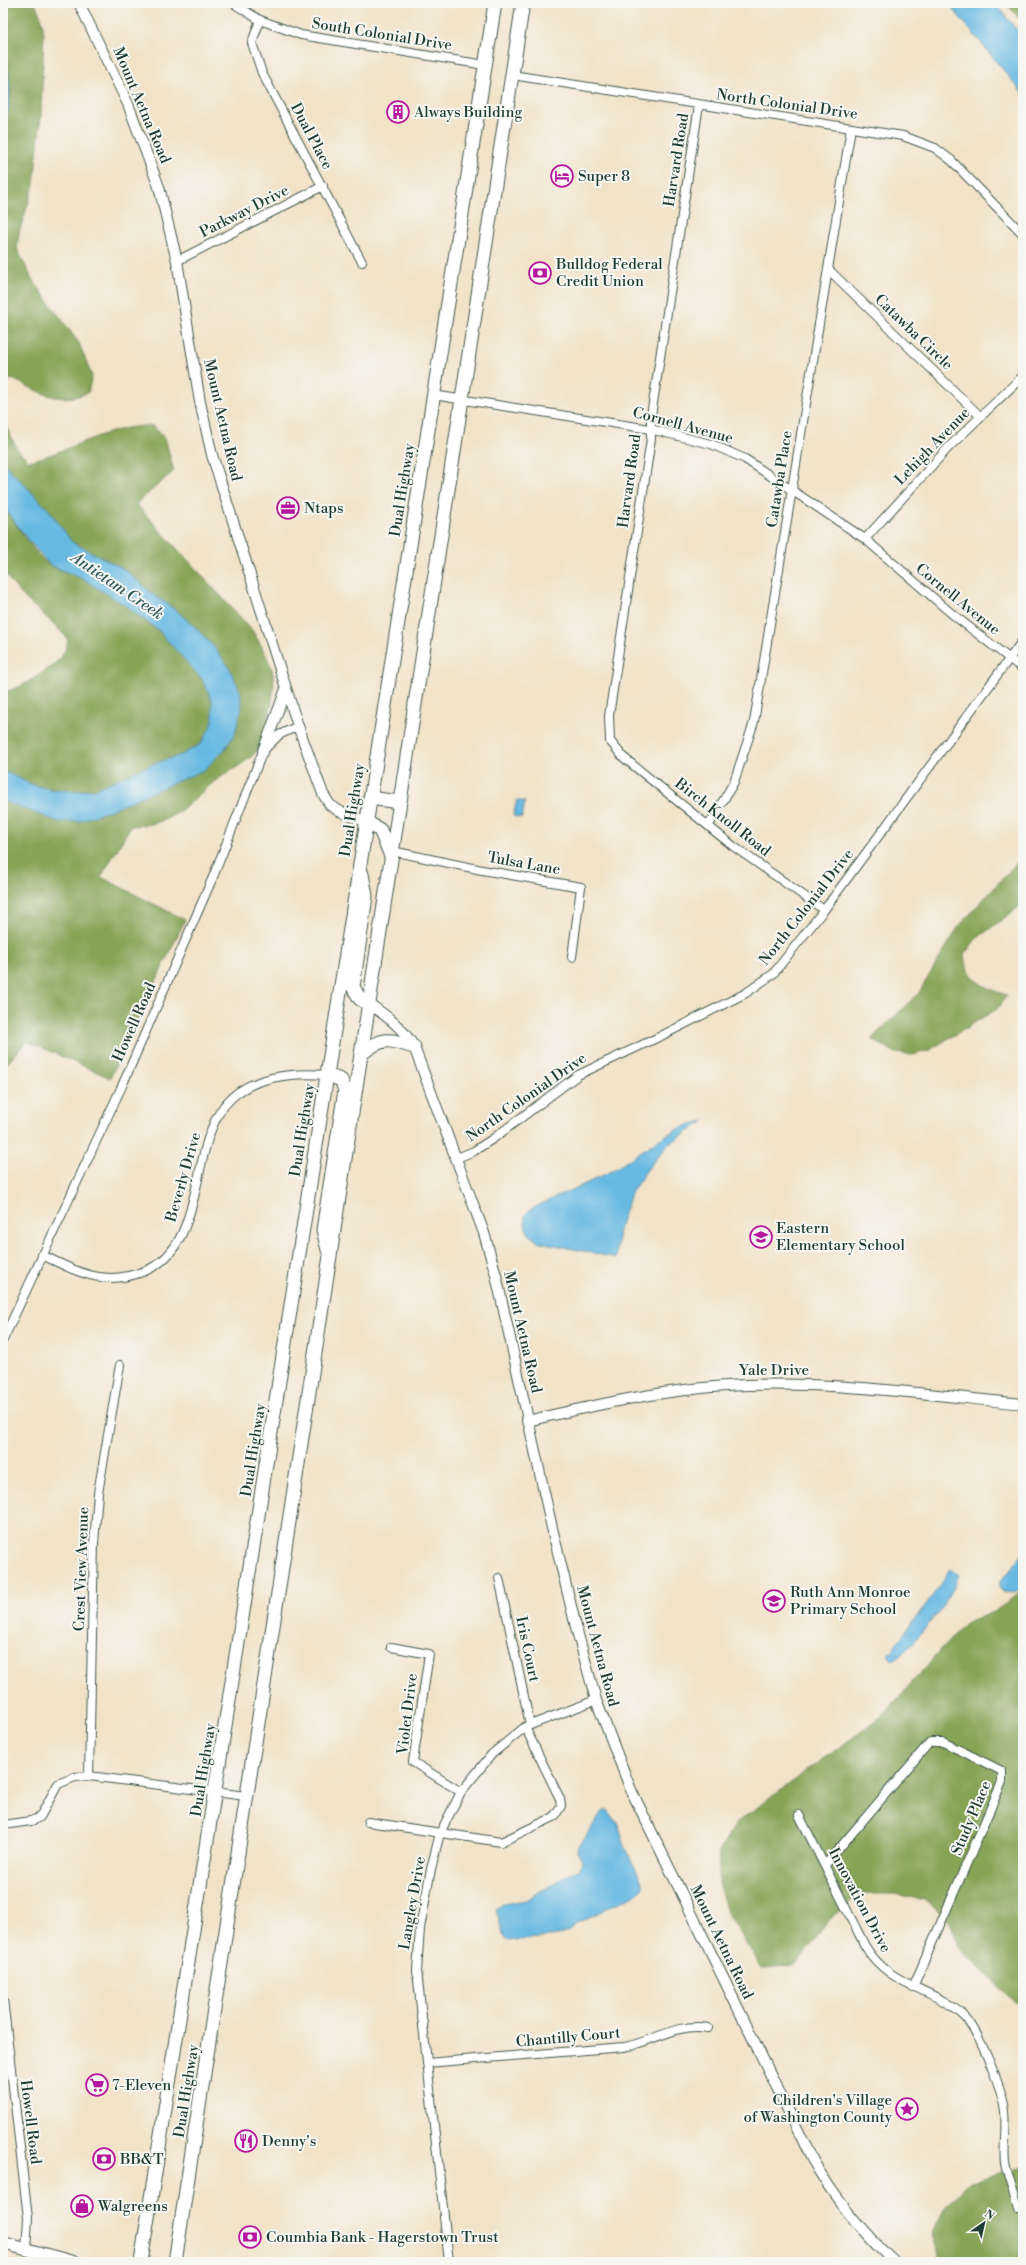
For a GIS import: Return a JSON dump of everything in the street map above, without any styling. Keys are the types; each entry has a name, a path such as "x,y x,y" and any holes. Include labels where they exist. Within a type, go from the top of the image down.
{"main road":[{"name":"Dual Highway","path":"141,2262 495,3"},
{"name":"Dual Highway","path":"175,2262 523,3"},
{"path":"370,798 399,802"},
{"path":"367,822 380,830 392,854"},
{"path":"360,860 366,896 353,987 360,999 369,1004"},
{"path":"361,1054 382,1039 390,1039 414,1047"},
{"path":"327,1075 341,1080 345,1090 323,1230 330,1254"},
{"path":"3,2243 73,2262"}],"street":[{"name":"Mount Aetna Road","path":"79,3 116,76 140,134 159,187 177,261 200,402 212,455 298,726 323,794 330,805 339,811 367,822"},
{"name":"South Colonial Drive","path":"233,3 260,20 301,35 485,66"},
{"name":"Dual Place","path":"260,20 252,43 262,73 362,262"},
{"name":"North Colonial Drive","path":"512,75 903,136 935,148 951,160 1023,234"},
{"name":"Harvard Road","path":"610,741 609,716 651,439 651,416 698,105"},
{"name":"Catawba Place","path":"709,826 734,782 754,722 851,128"},
{"name":"Parkway Drive","path":"177,261 323,186"},
{"name":"Catawba Circle","path":"828,268 980,416"},
{"name":"Lehigh Avenue","path":"865,539 949,447 1023,376"},
{"name":"Cornell Avenue","path":"433,395 650,429 726,450 745,459 865,539 951,613 1023,669"},
{"name":"North Colonial Drive","path":"457,1158 474,1151 494,1138 578,1075 661,1036 760,984 777,969 824,910 1023,640"},
{"path":"263,751 282,705 286,689"},
{"name":"Howell Road","path":"3,1340 122,1086 213,877 263,751 279,735 298,726"},
{"name":"Birch Knoll Road","path":"610,741 623,757 733,846 824,910"},
{"name":"Tulsa Lane","path":"392,854 581,887 572,957"},
{"name":"Mount Aetna Road","path":"369,1004 396,1024 407,1035 414,1047 484,1233 496,1275 527,1421 577,1632 596,1700 631,1790 812,2159 842,2207 894,2262"},
{"name":"Beverly Drive","path":"42,1255 81,1273 106,1279 135,1275 161,1262 181,1235 187,1220 206,1145 223,1107 245,1088 260,1082 303,1073 327,1075"},
{"name":"Crest View Avenue","path":"90,1776 94,1543 98,1493 120,1365"},
{"name":"Yale Drive","path":"527,1421 673,1391 748,1384 831,1386 1023,1404"},
{"name":"Iris Court","path":"440,1833 501,1842 554,1817 559,1812 561,1806 560,1799 527,1726 499,1578"},
{"name":"Violet Drive","path":"391,1647 429,1654 413,1762 460,1792"},
{"name":"Langley Drive","path":"449,2262 427,2063 417,1950 431,1869 440,1833 460,1792 492,1754 527,1726 596,1700"},
{"name":"Study Place","path":"825,1865 930,1742 943,1742 1001,1770 1003,1775 1002,1782 913,1987"},
{"path":"3,1825 36,1820 44,1813 58,1784 75,1777 90,1776 246,1796"},
{"name":"Innovation Drive","path":"799,1815 873,1957 887,1972 956,2010 968,2021 977,2035 1004,2100 1006,2119 1006,2163 1018,2206"},
{"path":"368,1822 440,1833"},
{"name":"Howell Road","path":"3,1999 28,2218 26,2249"},
{"name":"Chantilly Court","path":"427,2063 624,2047 641,2044 686,2027 708,2028"}],"green space":[{"path":"3,3 35,3 41,17 44,33 41,116 34,185 19,233 17,249 32,279 79,343 92,376 88,393 66,398 49,395 12,379 3,383 3,136 11,94 9,72 3,48"},
{"path":"1006,3 1023,3 1023,23"},
{"path":"3,420 17,449 29,461 45,457 121,429 153,426 165,438 174,471 136,504 252,630 267,656 273,673 274,681 272,703 266,728 254,754 214,782 174,815 156,823 131,826 101,877 185,920 110,1078 27,1041 3,1068 3,801 7,803 133,800 204,770 225,749 235,733 239,722 214,647 176,610 155,596 124,569 72,542 49,510 3,463"},
{"path":"3,506 31,546 44,560 54,567 83,579 138,615 157,630 191,664 203,682 211,699 213,710 210,729 201,744 184,754 151,765 110,784 91,790 56,790 28,783 3,771 3,692 26,683 50,667 62,655 68,640 52,622 24,597 8,578 2,562"},
{"path":"1023,856 1023,904 975,940 965,954 967,968 975,979 991,989 1007,995 997,1009 928,1051 912,1055 896,1053 871,1039 918,994 959,926"},
{"path":"1023,1590 1023,2009 961,1951 950,1922 925,1900 895,1894 860,1894 835,1914 794,1966 762,1968 727,1913 718,1882 719,1851 736,1823 881,1717 964,1624 994,1612"},
{"path":"1023,2167 1023,2262 942,2262 932,2235 947,2206 969,2183"}],"water":[{"path":"948,3 996,3 1023,38 1023,94"},
{"path":"3,48 8,71 9,102 3,136"},
{"name":"Antietam Creek","path":"3,463 49,510 72,542 124,569 155,596 176,610 214,647 230,669 240,691 242,706 235,733 225,749 204,770 108,811 80,821 59,822 3,801 3,771 33,785 50,789 75,791 95,789 152,764 181,755 201,744 213,722 212,700 202,679 158,630 123,604 83,579 50,565 29,541 3,506"},
{"path":"517,800 525,802 522,818 513,816"},
{"path":"705,1121 669,1144 649,1167 632,1191 619,1228 616,1258 540,1242 532,1237 527,1231 525,1215 531,1209 611,1171 667,1135 692,1124"},
{"path":"1023,1554 1023,1588 1012,1593 1003,1592 1000,1587 1000,1581"},
{"path":"951,1570 959,1575 947,1600 911,1645 897,1659 892,1661 888,1655 942,1583 948,1571"},
{"path":"606,1810 609,1811 617,1823 630,1858 643,1883 643,1888 638,1893 579,1922 568,1932 558,1936 509,1941 504,1937 496,1909 503,1904 526,1900 580,1868 583,1862 577,1852 578,1848 601,1813"}],"place":[{"name":"Always Building","path":"398,112"},
{"name":"Super 8","path":"562,176"},
{"name":"Bulldog Federal Credit Union","path":"540,273"},
{"name":"Ntaps","path":"288,508"},
{"name":"Eastern Elementary School","path":"761,1237"},
{"name":"Ruth Ann Monroe Primary School","path":"774,1601"},
{"name":"7-Eleven","path":"97,2085"},
{"name":"Children's Village of Washington County","path":"907,2109"},
{"name":"Denny's","path":"246,2141"},
{"name":"BB&T","path":"104,2159"},
{"name":"Walgreens","path":"82,2206"},
{"name":"Coumbia Bank - Hagerstown Trust","path":"250,2237"}]}
